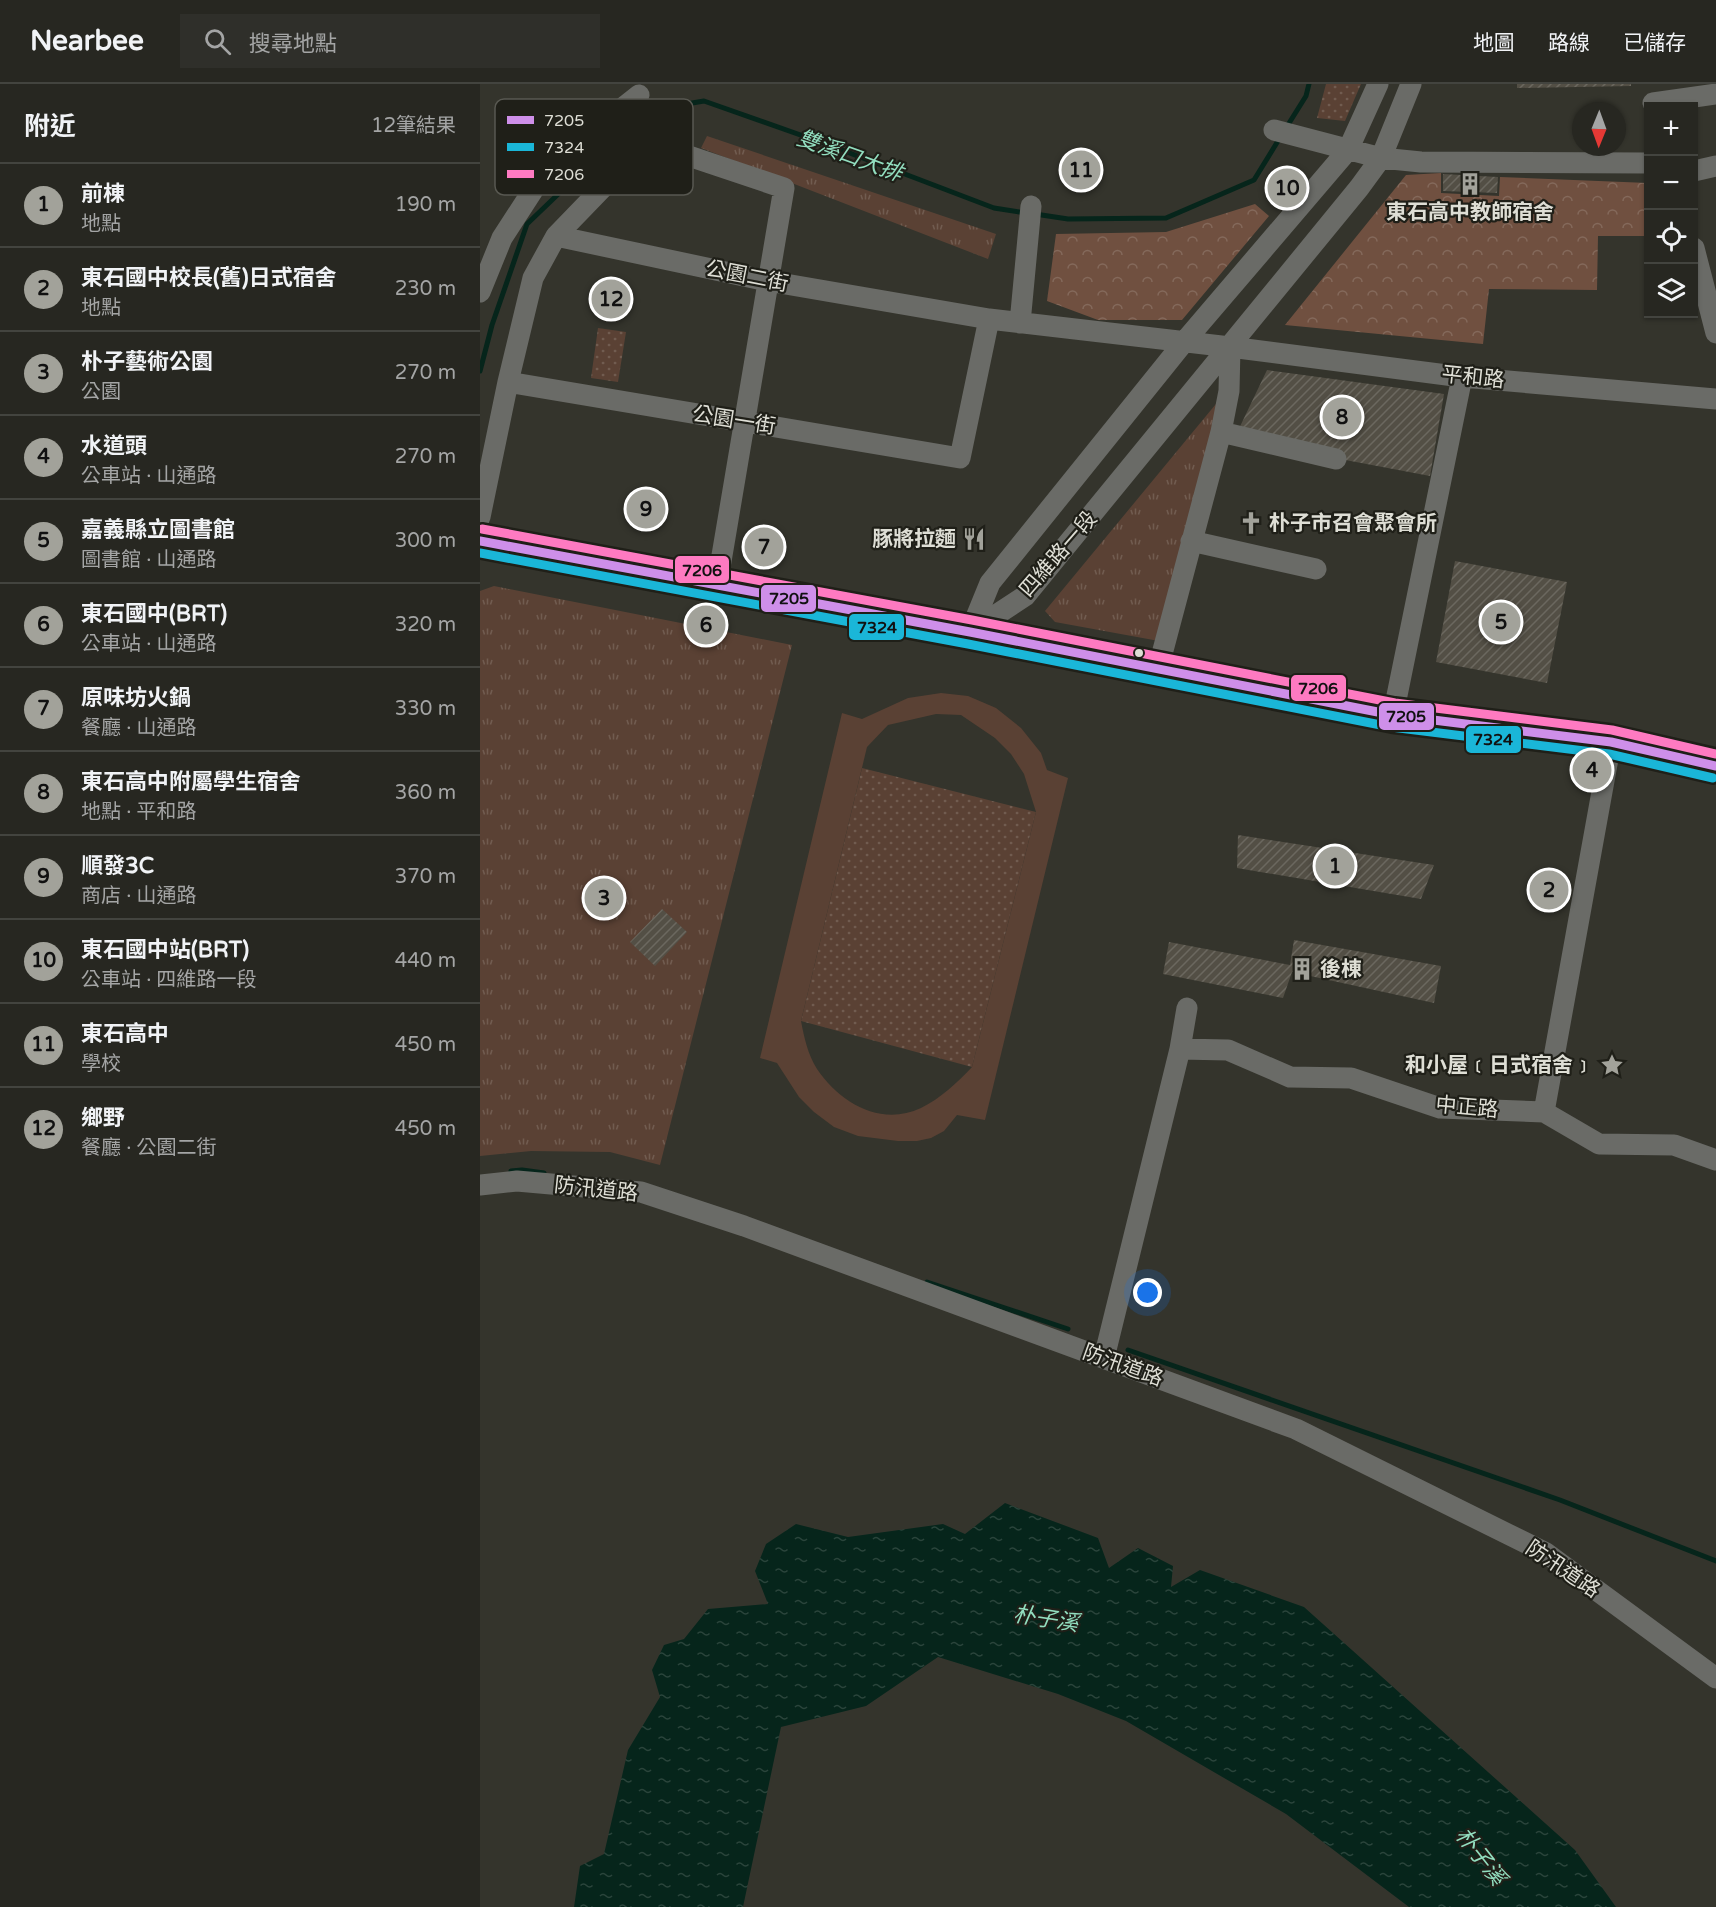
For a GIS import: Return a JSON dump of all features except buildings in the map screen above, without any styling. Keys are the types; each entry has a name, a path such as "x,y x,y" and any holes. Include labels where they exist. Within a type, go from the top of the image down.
{"main road":[{"path":"480,541 970,632 1393,715 1611,742 1716,766"}],"street":[{"name":"四維路一段","path":"970,632 990,584 1184,342 1348,150 1378,84"},
{"name":"四維路一段","path":"970,632 1025,596 1230,346 1381,158 1411,84"},
{"path":"1652,98 1716,94"},
{"path":"634,99 639,95"},
{"path":"1274,130 1381,158 1421,162 1644,163"},
{"path":"693,157 784,188 717,585"},
{"path":"1698,170 1716,166"},
{"path":"480,292 502,238 530,195"},
{"path":"480,517 508,382 533,278 556,236 596,195"},
{"path":"1020,323 1031,206"},
{"name":"公園二街","path":"556,236 768,281 988,319 1230,346"},
{"path":"1698,263 1716,333"},
{"name":"公園一街","path":"508,382 960,458 988,319"},
{"path":"1158,669 1221,432 1229,391 1230,346"},
{"name":"平和路","path":"1230,346 1462,377 1716,399"},
{"path":"1393,715 1462,377"},
{"path":"1221,432 1336,459"},
{"path":"1191,542 1316,569"},
{"path":"1544,1112 1611,742"},
{"path":"1104,1358 1180,1049 1187,1008"},
{"name":"中正路","path":"1180,1049 1228,1050 1290,1077 1351,1078 1440,1108 1544,1112 1599,1144 1674,1145 1716,1160"},
{"name":"防汛道路","path":"480,1185 517,1181 641,1192 744,1226 1296,1429 1546,1553 1716,1678"}],"green space":[{"path":"1326,84 1361,84 1345,121 1317,118"},
{"path":"707,136 996,234 988,259 701,148"},
{"path":"1441,173 1441,193 1499,196 1500,177 1644,183 1644,236 1598,236 1597,290 1489,289 1483,344 1285,325 1406,175"},
{"path":"1255,204 1269,216 1182,320 1098,320 1047,301 1056,234 1166,232"},
{"path":"598,328 626,332 618,382 591,378"},
{"path":"1225,393 1159,641 1055,622 1045,611"},
{"path":"494,586 792,645 660,1165 610,1152 531,1151 480,1156 480,591"},
{"path":"941,693 968,696 996,708 1021,728 1041,753 1047,770 1068,778 985,1120 957,1115 944,1131 931,1138 898,1141 858,1136 834,1127 799,1097 777,1063 760,1058 842,713 862,719 908,698","holes":["936,714 961,715 995,738 1011,754 1024,774 1036,812 972,1067 948,1090 921,1108 891,1115 877,1113 849,1101 826,1081 811,1058 801,1021 867,747 888,725"]},
{"path":"862,768 1036,812 972,1067 801,1021"}],"water":[{"name":"朴子溪","path":"1005,1503 1098,1538 1109,1568 1138,1548 1173,1566 1171,1587 1200,1570 1304,1607 1575,1850 1616,1907 1409,1907 1286,1814 1126,1721 1058,1694 938,1657 866,1706 781,1727 743,1907 574,1907 580,1866 604,1854 628,1750 660,1697 652,1670 664,1645 684,1639 708,1609 768,1604 755,1571 766,1544 796,1524 848,1537 943,1524 965,1534"}],"waterway":[{"name":"雙溪口大排","path":"1286,128 1306,96 1309,84"},
{"name":"雙溪口大排","path":"693,103 704,101 826,144 994,208 1026,213"},
{"name":"雙溪口大排","path":"1035,214 1068,219 1166,218 1254,180 1281,136"},
{"name":"雙溪口大排","path":"480,371 492,325 527,224 557,195"},
{"path":"511,1171 544,1173"},
{"path":"927,1282 1068,1329"},
{"path":"1128,1350 1560,1500 1716,1561"}],"transit line":[{"name":"7206","path":"482,529 972,620 1395,703 1612,730 1716,754"},
{"name":"7205","path":"480,541 970,632 1393,715 1611,742 1716,766"},
{"name":"7324","path":"480,553 968,644 1391,727 1609,754 1713,778"}],"place":[{"name":"東石高中","path":"1081,170"},
{"name":"東石高中教師宿舍","path":"1470,184"},
{"name":"東石國中站(BRT)","path":"1287,188"},
{"name":"鄉野","path":"611,299"},
{"name":"東石高中附屬學生宿舍","path":"1342,417"},
{"name":"順發3C","path":"646,509"},
{"name":"朴子市召會聚會所","path":"1251,523"},
{"name":"豚將拉麵","path":"974,539"},
{"name":"原味坊火鍋","path":"764,547"},
{"name":"嘉義縣立圖書館","path":"1501,622"},
{"name":"東石國中(BRT)","path":"706,625"},
{"name":"水道頭","path":"1592,770"},
{"name":"前棟","path":"1335,866"},
{"name":"東石國中校長(舊)日式宿舍","path":"1549,890"},
{"name":"朴子藝術公園","path":"604,898"},
{"name":"後棟","path":"1302,969"},
{"name":"和小屋﹝日式宿舍﹞","path":"1612,1065"}]}
